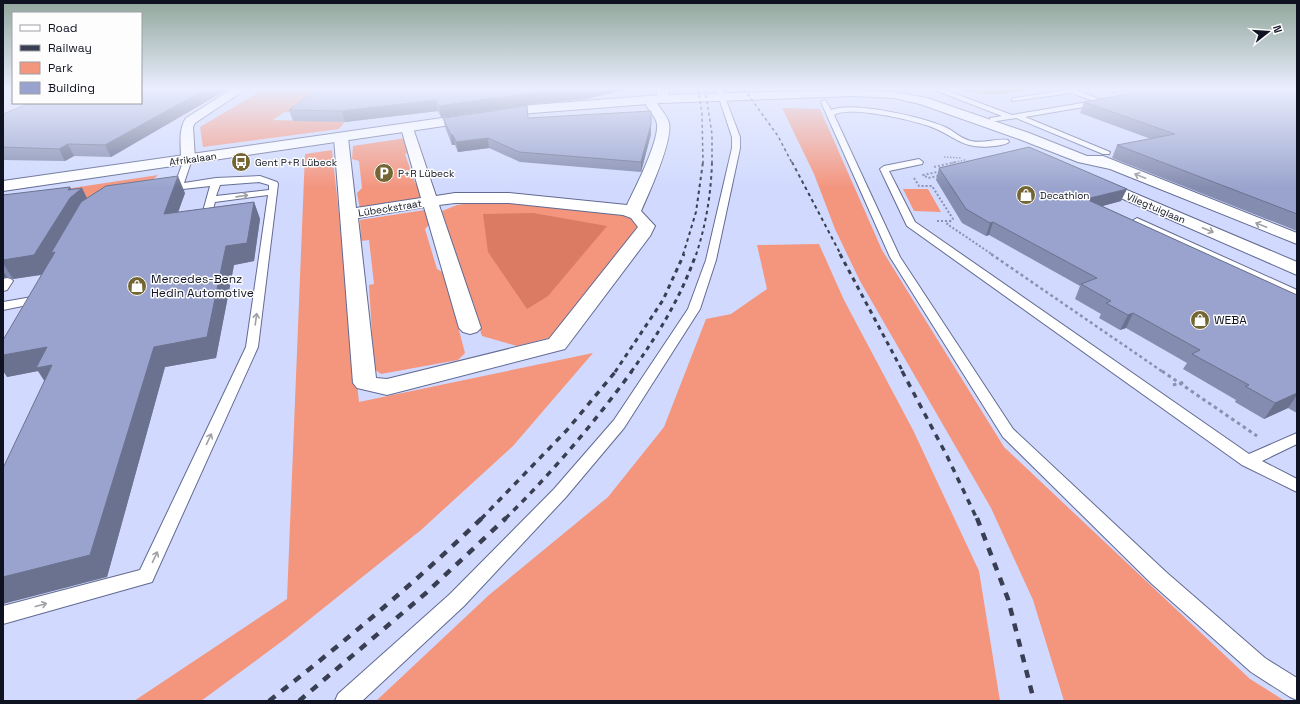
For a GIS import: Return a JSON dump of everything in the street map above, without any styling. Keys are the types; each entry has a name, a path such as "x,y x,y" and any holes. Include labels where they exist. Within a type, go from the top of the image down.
{"main road":[{"path":"188,159 187,127 190,122"},
{"name":"Afrikalaan","path":"3,186 341,138 439,122"},
{"path":"632,213 662,136 663,122"},
{"path":"957,122 1026,152"},
{"path":"983,122 1083,159 1109,158"},
{"name":"Vliegtuiglaan","path":"999,122 1109,158 1297,239"},
{"name":"Lübeckstraat","path":"341,138 350,214 431,202 407,128"},
{"name":"Vliegtuiglaan","path":"1083,176 1297,268"},
{"path":"350,214 364,383 387,387 557,344 644,232 646,226 637,215 626,210 509,198 455,198 431,202 470,328"}],"lane":[{"path":"346,701 458,600 560,493 619,424 694,309 711,260 736,148 736,137 731,122"},
{"path":"833,122 895,257 1008,433 1158,578 1258,665 1294,685"},
{"path":"918,122 941,128 968,143 977,144 1005,142"},
{"path":"1026,122 1109,158"},
{"path":"179,185 188,159"},
{"path":"919,162 884,169 911,224 1248,461 1297,486"},
{"path":"3,615 146,576 252,347 274,184 260,179 179,185 157,189"},
{"path":"216,182 205,222 220,220"},
{"path":"211,200 273,192"},
{"path":"256,215 271,213"},
{"path":"1137,221 1297,294"},
{"path":"30,314 45,288"},
{"path":"3,306 38,300"},
{"path":"1248,461 1297,438"}],"path":[{"path":"948,164 970,159"},
{"path":"965,160 970,163"},
{"path":"940,166 947,170 961,167 968,168 966,170 928,178 923,175 947,170"},
{"path":"914,177 919,186 932,186 953,219 947,224 1275,448"}],"green space":[{"path":"209,122 345,122 339,129 203,147 200,127"},
{"path":"789,122 826,122 882,250 1004,447 1250,679 1285,701 1064,701 1033,600 991,508 860,281 835,229 814,174"},
{"path":"406,138 410,152 405,154 415,183 420,185 423,199 360,209 357,193 362,188 359,161 352,159 353,146"},
{"path":"332,150 359,402 593,353 513,446 421,530 285,639 201,701 134,701 287,599 305,154"},
{"path":"158,175 149,181 79,204 86,196 50,201 59,190"},
{"path":"903,189 928,189 941,212 914,211"},
{"path":"488,200 624,214 634,219 640,227 552,337 517,346 482,336 442,211 457,205"},
{"path":"425,210 429,225 425,229 437,269 444,273 465,353 458,360 381,374 374,369 369,285 374,284 369,240 361,241 360,220"},
{"path":"819,244 844,300 913,430 979,571 1000,701 376,701 489,595 608,497 664,427 706,319 731,314 767,289 757,245"}],"shaded area":[{"path":"533,213 607,226 548,296 527,309 488,252 483,214"}],"building":[{"path":"3,122 147,122 105,145 68,144 59,149 3,147"},
{"path":"445,122 651,122 641,162 519,152 488,138 456,142 453,135 451,135"},
{"path":"1140,122 1297,122 1297,214 1117,145 1175,134"},
{"name":"WEBA","path":"1029,147 1127,189 1086,199 1297,295 1297,393 1275,403 1245,386 1249,385 1192,354 1200,350 1133,313 1128,315 1106,303 1111,301 1081,284 1097,278 993,222 990,223 966,209 939,168"},
{"path":"178,176 164,214 254,202 247,243 226,246 207,337 154,347 90,555 3,577 3,468 52,365 36,368 47,347 3,355 3,340 55,252 51,253 81,202 106,186"},
{"path":"70,187 68,190 82,188 70,198 34,255 3,260 3,195"}],"railway":[{"path":"702,122 703,162"},
{"path":"710,122 712,134 712,162"},
{"path":"768,122 778,136 792,163"},
{"path":"683,255 696,212 703,162"},
{"path":"696,255 703,232 707,209 712,162"},
{"path":"792,162 841,255"},
{"path":"615,372 663,300 684,254"},
{"path":"631,372 668,315 690,270 696,254"},
{"path":"840,254 903,372"},
{"path":"482,518 567,430 616,371"},
{"path":"506,518 572,448 632,371"},
{"path":"902,371 947,456 977,519"},
{"path":"269,701 378,612 431,566 482,518"},
{"path":"299,701 426,593 506,518"},
{"path":"977,518 1008,599 1034,701"}],"place":[{"name":"Gent P+R Lübeck","path":"241,162"},
{"name":"P+R Lübeck","path":"384,173"},
{"name":"Decathlon","path":"1026,195"},
{"name":"Mercedes-Benz Hedin Automotive","path":"137,286"},
{"name":"WEBA","path":"1200,320"}]}
